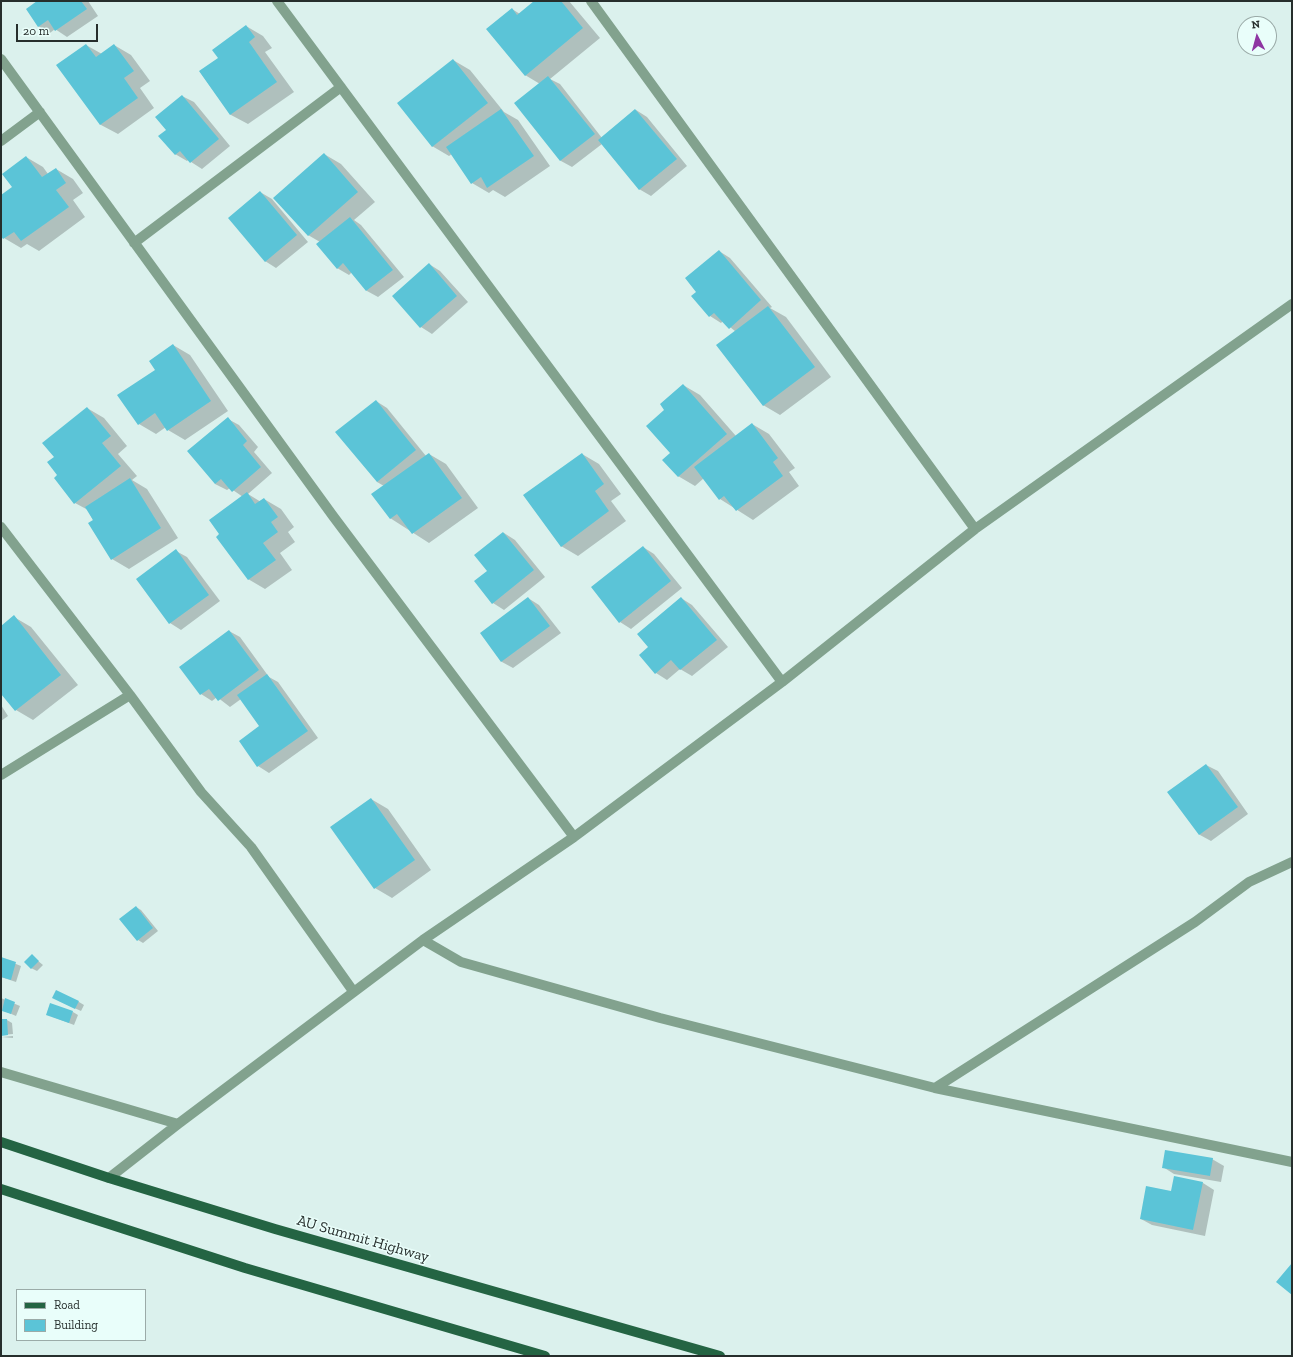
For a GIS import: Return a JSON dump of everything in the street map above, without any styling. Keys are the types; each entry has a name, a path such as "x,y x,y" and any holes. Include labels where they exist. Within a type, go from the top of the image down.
{"main road":[{"name":"AU Summit Highway","path":"1,1142 109,1178 274,1229 720,1356"},
{"path":"1,1189 245,1268 545,1356"}],"street":[{"path":"277,1 782,682"},
{"path":"591,1 975,529"},
{"path":"1,59 333,516 574,837"},
{"path":"134,243 341,87"},
{"path":"1,141 40,112"},
{"path":"109,1178 353,991 423,940 574,837 782,682 975,529 1292,304"},
{"path":"1,527 130,694 201,792 251,847 353,991"},
{"path":"1,775 130,694"},
{"path":"935,1088 1195,922 1249,882 1292,862"},
{"path":"423,940 461,962 660,1018 935,1088 1292,1162"},
{"path":"1,1072 178,1124"}],"building":[{"path":"37,1 81,1 87,9 55,31 48,20 38,27 26,9"},
{"path":"534,1 561,1 583,28 525,76 486,29 512,8 517,15"},
{"path":"246,25 255,37 249,42 277,82 230,115 199,71 218,58 212,50"},
{"path":"86,44 96,57 114,44 134,71 124,78 138,98 100,125 56,65"},
{"path":"453,59 488,103 432,147 397,103"},
{"path":"548,76 595,134 560,161 514,103"},
{"path":"182,95 219,139 190,163 180,151 175,155 158,136 166,130 155,117"},
{"path":"501,109 534,156 487,188 481,177 471,184 446,147"},
{"path":"635,109 677,159 639,190 598,140"},
{"path":"324,153 358,192 308,236 273,198"},
{"path":"26,156 42,177 56,168 66,183 56,190 69,207 21,241 14,232 3,239 1,236 1,195 12,187 2,174"},
{"path":"260,191 297,235 265,262 228,218"},
{"path":"350,217 393,270 366,291 343,263 337,269 316,244"},
{"path":"719,250 761,300 729,329 714,313 709,317 691,296 696,292 685,278"},
{"path":"429,263 457,296 420,328 392,296"},
{"path":"768,306 815,367 763,406 716,345"},
{"path":"173,344 211,401 167,431 155,413 138,425 117,395 155,370 149,361"},
{"path":"683,384 727,434 678,477 662,460 670,453 646,426 664,410 660,404"},
{"path":"376,400 416,450 377,482 335,432"},
{"path":"87,407 111,436 102,443 121,466 74,504 54,478 57,475 47,462 54,457 42,443"},
{"path":"228,417 247,441 243,445 261,467 232,492 221,479 215,484 187,451"},
{"path":"752,423 778,458 773,462 783,476 736,511 724,496 719,500 694,467"},
{"path":"429,453 462,498 412,534 397,514 390,519 371,494"},
{"path":"582,453 604,484 595,491 609,511 561,547 523,495"},
{"path":"130,478 161,528 111,560 88,523 93,520 85,507"},
{"path":"247,492 255,504 264,498 278,517 271,522 278,532 263,543 276,560 248,580 216,537 219,534 209,520"},
{"path":"503,532 534,570 492,604 474,581 487,571 474,555"},
{"path":"643,546 671,581 619,623 591,587"},
{"path":"176,549 209,595 169,624 136,579"},
{"path":"528,597 550,626 501,662 480,633"},
{"path":"681,597 717,640 680,670 671,660 655,674 639,655 648,647 637,634"},
{"path":"14,615 61,675 15,711 1,694 1,626"},
{"path":"229,630 259,670 218,701 209,689 200,695 179,667"},
{"path":"267,674 308,731 257,767 239,741 259,726 237,695"},
{"path":"1206,764 1238,807 1199,835 1167,792"},
{"path":"371,798 415,860 374,889 330,827"},
{"path":"136,906 153,928 137,941 119,919"},
{"path":"32,954 39,961 31,969 24,962"},
{"path":"1,957 16,962 11,980 1,977"},
{"path":"56,990 79,1001 75,1009 52,998"},
{"path":"5,998 15,1002 11,1014 2,1011"},
{"path":"50,1003 73,1011 69,1023 46,1015"},
{"path":"1,1019 7,1019 8,1035 1,1036"},
{"path":"1165,1150 1213,1158 1210,1176 1162,1168"},
{"path":"1174,1176 1203,1182 1193,1230 1140,1219 1146,1186 1171,1191"},
{"path":"1292,1263 1292,1295 1276,1282"}]}
